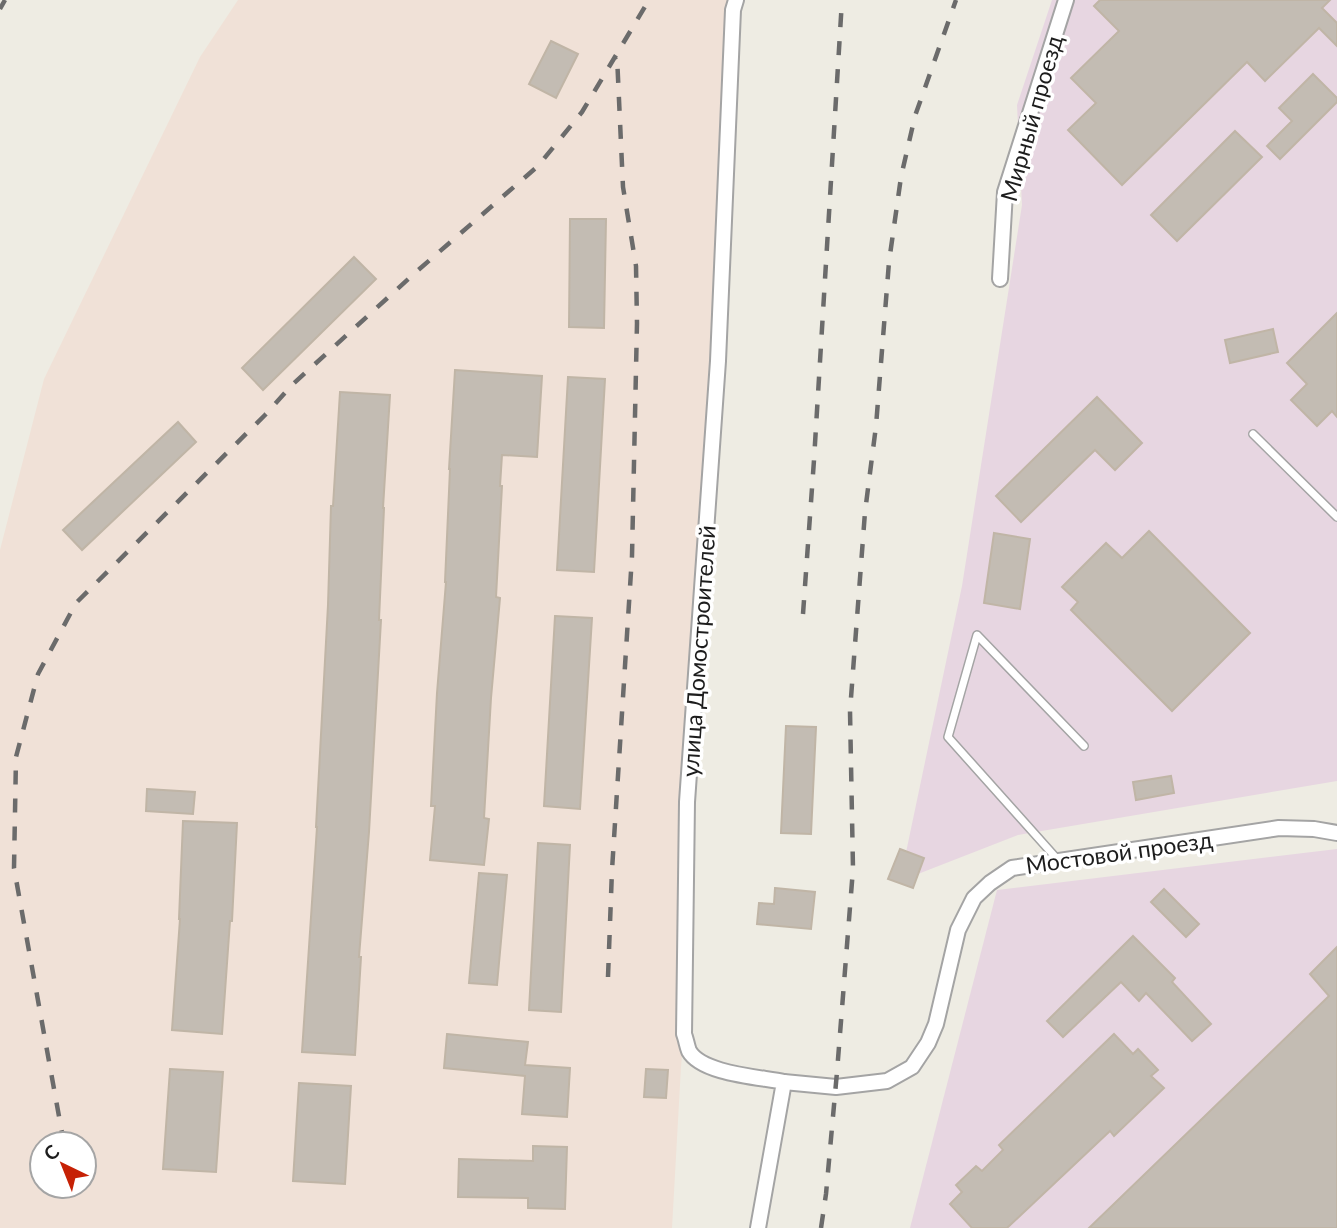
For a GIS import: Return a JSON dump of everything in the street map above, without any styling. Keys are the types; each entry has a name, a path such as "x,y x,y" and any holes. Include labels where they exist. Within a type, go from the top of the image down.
{"street":[{"name":"улица Домостроителей","path":"736,0 733,10 718,360 687,802 684,1034 689,1052 700,1062 717,1070 784,1082"},
{"name":"Мирный проезд","path":"1000,279 1005,192 1066,0"},
{"name":"Мостовой проезд","path":"784,1082 849,1086 887,1081 912,1067 928,1043 936,1024 958,930 974,898 1012,868 1279,828 1337,833"},
{"path":"758,1228 784,1082"}],"lane":[{"path":"1253,434 1337,517"},
{"path":"1058,861 948,737 977,635 1084,746"}],"shaded area":[{"path":"238,0 736,0 687,802 684,1034 672,1228 0,1228 0,550 44,379 200,57"},
{"path":"1052,0 1337,0 1337,781 1018,835 900,881 962,586 1022,205 1017,105"},
{"path":"1337,849 1337,1228 910,1228 997,890"}],"building":[{"path":"1100,0 1330,0 1322,8 1337,23 1337,46 1319,28 1265,81 1247,62 1122,185 1068,130 1096,103 1071,78 1119,31 1094,6"},
{"path":"551,41 578,54 556,98 529,84"},
{"path":"1313,74 1337,98 1337,102 1280,159 1267,146 1292,121 1279,108"},
{"path":"1235,131 1262,157 1177,241 1151,215"},
{"path":"570,219 606,219 604,328 569,327"},
{"path":"354,257 376,279 263,390 242,368"},
{"path":"1337,313 1337,417 1332,411 1317,426 1291,400 1307,384 1287,363"},
{"path":"1273,329 1278,352 1230,363 1225,340"},
{"path":"455,370 542,376 537,457 502,455 496,597 500,598 491,698 484,818 489,819 484,865 430,860 435,806 431,806 446,582"},
{"path":"568,377 605,379 594,572 557,570"},
{"path":"340,392 390,395 383,508 381,620 355,1055 302,1052 317,827 331,506"},
{"path":"1097,397 1142,443 1115,470 1095,450 1021,522 996,496"},
{"path":"178,422 196,442 82,550 63,530"},
{"path":"1149,531 1250,633 1172,711 1071,610 1078,602 1062,587 1106,543 1122,558"},
{"path":"994,533 1030,539 1020,609 984,603"},
{"path":"555,616 592,618 580,809 544,806"},
{"path":"786,726 816,727 811,834 781,833"},
{"path":"1171,776 1174,793 1136,800 1133,782"},
{"path":"147,789 195,792 193,814 146,811"},
{"path":"183,821 237,823 222,1034 172,1030 180,919"},
{"path":"538,843 570,845 561,1012 529,1010"},
{"path":"900,849 924,858 913,888 888,879"},
{"path":"479,873 507,875 497,985 469,983"},
{"path":"775,888 815,892 811,929 757,924 759,903 774,904"},
{"path":"1164,889 1199,924 1186,937 1151,902"},
{"path":"1133,936 1175,978 1172,982 1211,1024 1192,1041 1146,993 1139,1001 1121,982 1063,1037 1047,1021"},
{"path":"1337,947 1337,1228 1089,1228 1329,996 1310,974"},
{"path":"447,1034 528,1042 525,1065 570,1068 567,1117 522,1114 525,1076 444,1068"},
{"path":"1114,1034 1133,1054 1138,1049 1158,1070 1151,1076 1164,1088 1114,1136 1110,1131 1007,1228 972,1228 950,1204 962,1192 956,1185 976,1166 982,1171 1003,1150 999,1145"},
{"path":"170,1069 223,1072 216,1172 163,1169"},
{"path":"646,1069 668,1070 666,1098 644,1097"},
{"path":"299,1083 351,1086 345,1184 293,1181"},
{"path":"533,1146 567,1147 565,1209 528,1208 528,1198 458,1197 459,1159 533,1161"}],"railway":[{"path":"0,9 5,0"},
{"path":"61,1130 14,868 16,757 38,674 76,603 293,384 538,166 582,112 649,0"},
{"path":"803,614 842,0"},
{"path":"821,1228 853,869 850,711 865,512 876,426 889,262 901,177 915,116 956,0"},
{"path":"608,977 632,556 637,323 636,266 623,187 617,56 615,58"}]}
